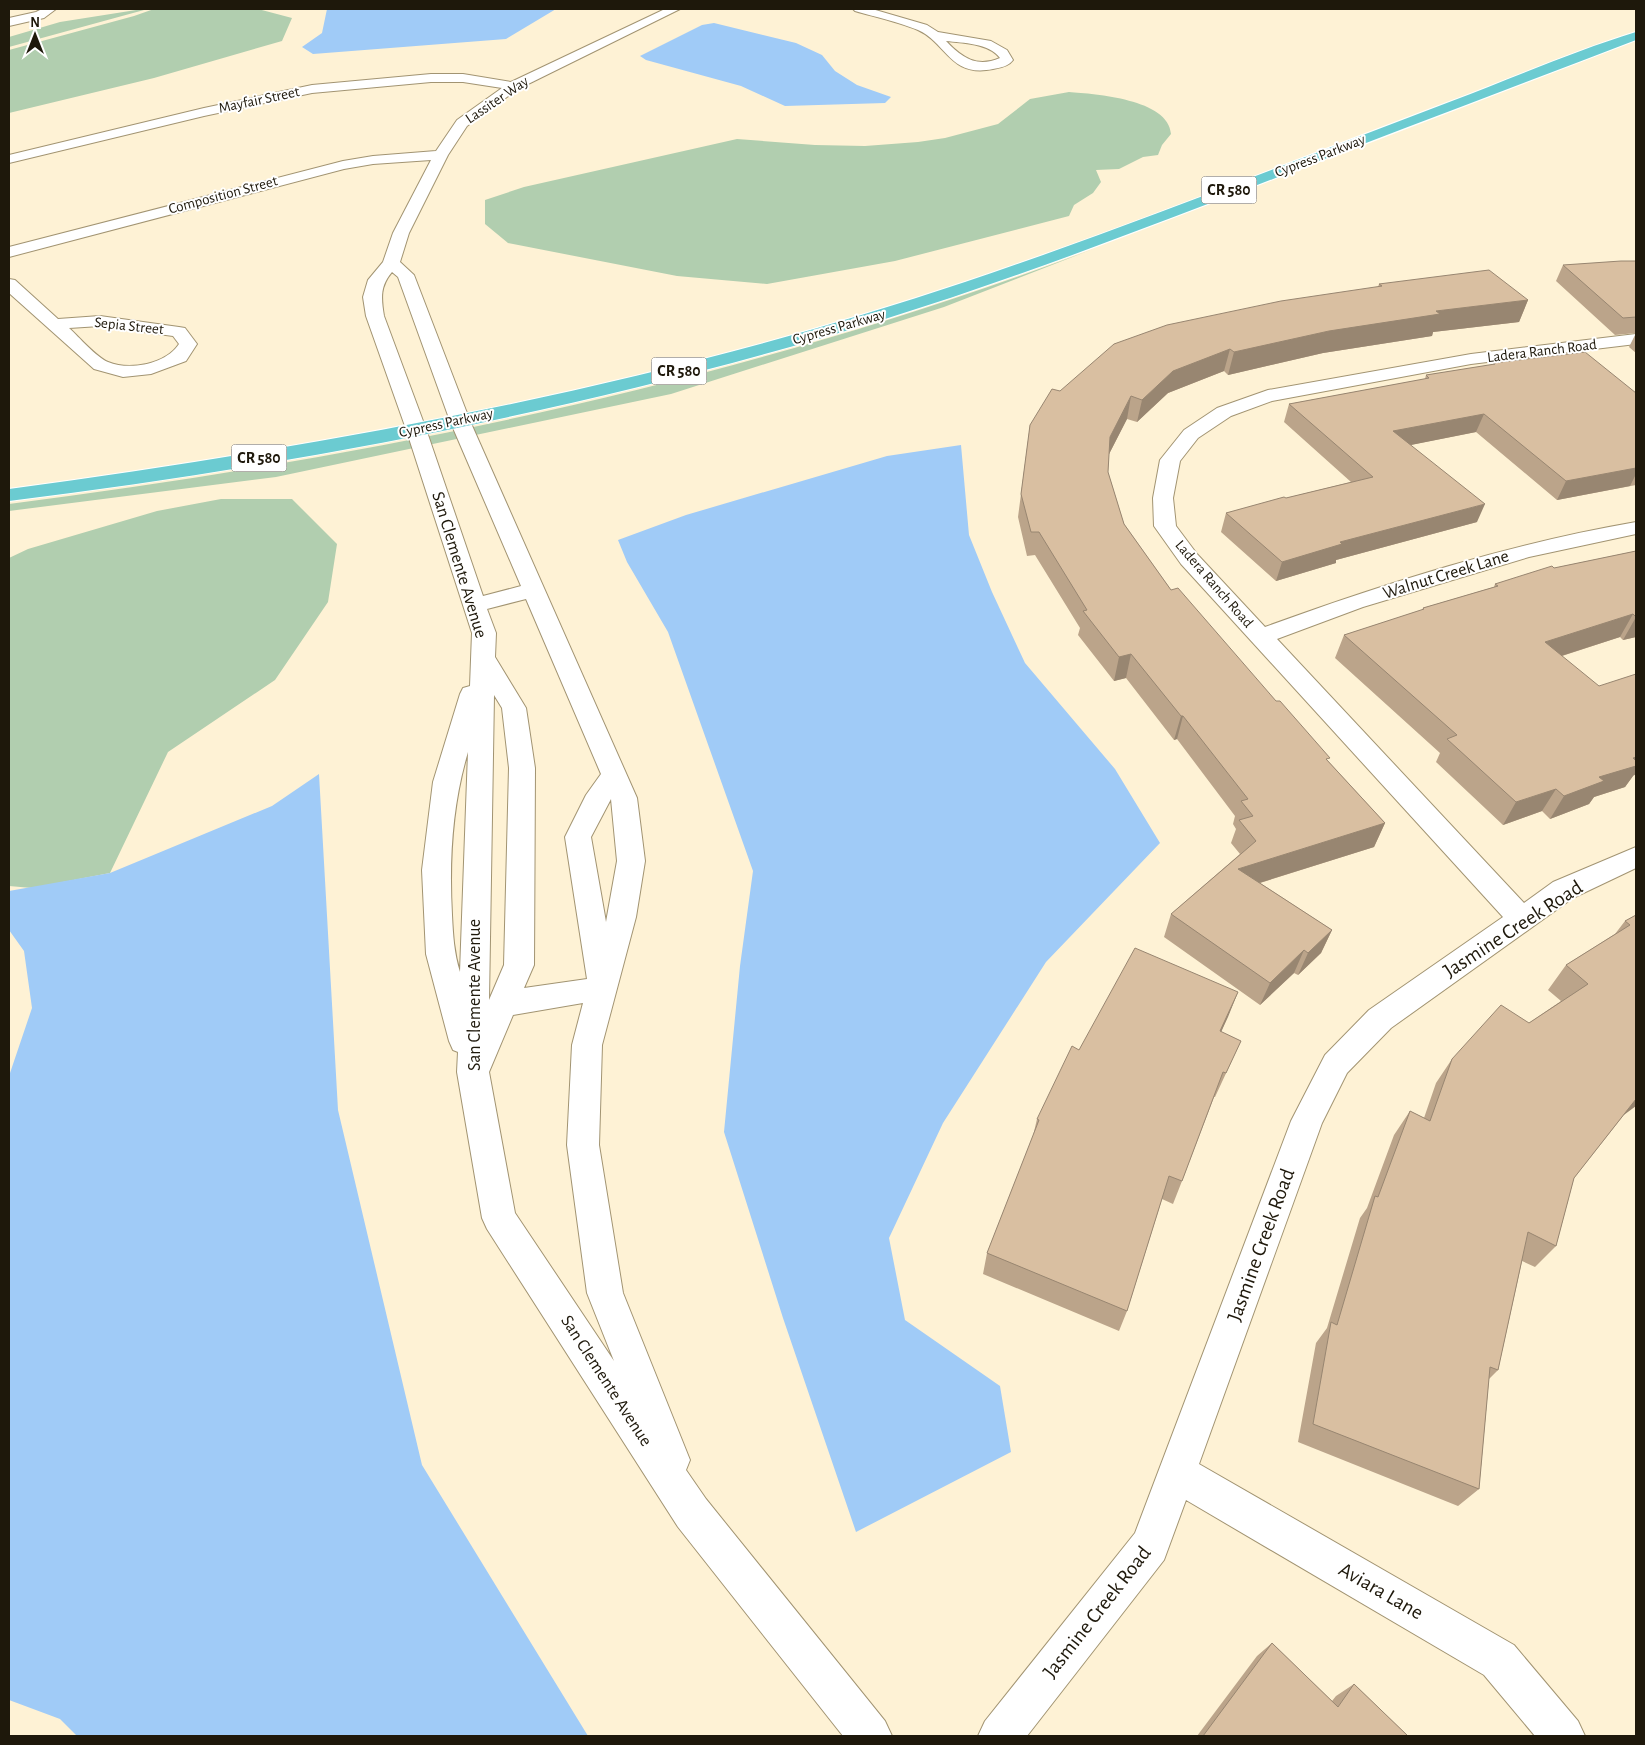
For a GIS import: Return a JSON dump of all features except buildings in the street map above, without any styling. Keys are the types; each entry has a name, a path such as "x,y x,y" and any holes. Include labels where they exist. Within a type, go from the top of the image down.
{"main road":[{"name":"Cypress Parkway","path":"9,495 171,473 460,421 580,395 734,357 879,316 986,281 1636,36"}],"street":[{"path":"9,22 40,15 50,9"},
{"name":"Lassiter Way","path":"416,429 375,316 372,297 376,280 391,263 401,233 440,155 462,123 513,86 674,9"},
{"path":"859,9 925,29 936,35 994,47 1004,54 1007,60 985,67 971,66 959,62 936,35"},
{"name":"Mayfair Street","path":"9,160 204,112 312,89 431,78 463,78 513,86"},
{"name":"Composition Street","path":"9,252 343,165 374,160 440,155"},
{"path":"391,263 406,275 460,421"},
{"name":"Sepia Street","path":"9,284 100,365 123,371 151,369 180,357 188,344 179,332 151,327 100,321 56,324"},
{"name":"Ladera Ranch Road","path":"1522,919 1189,559 1166,526 1163,498 1170,460 1191,434 1224,412 1268,396 1470,359 1636,339"},
{"name":"San Clemente Avenue","path":"460,421 624,798 631,861 622,917 587,1045 583,1145 605,1294 692,1513"},
{"name":"San Clemente Avenue","path":"416,429 484,633 472,1072 499,1218 692,1513 870,1736"},
{"name":"Walnut Creek Lane","path":"1261,637 1355,602 1525,551 1636,528"},
{"path":"475,605 534,590"},
{"path":"472,1072 519,965 522,768 514,708 483,657"},
{"path":"472,1072 440,954 436,870 446,782 483,657"},
{"path":"502,1004 603,988 578,837 595,802 615,774"},
{"name":"Jasmine Creek Road","path":"1000,1736 1150,1546 1307,1121 1336,1064 1380,1019 1564,890 1636,857"},
{"name":"Aviara Lane","path":"1177,1472 1499,1660 1563,1736"}],"green space":[{"path":"154,9 258,9 292,18 282,41 154,78 9,113 9,50"},
{"path":"144,10 9,47 9,37 60,22"},
{"path":"1069,92 1096,94 1145,106 1158,113 1167,122 1171,134 1162,145 1158,155 1143,157 1119,169 1096,170 1101,182 1093,193 1074,205 1069,216 895,261 767,284 677,276 508,243 485,224 485,200 524,187 737,139 815,145 865,146 945,138 998,124 1030,99"},
{"path":"1093,249 944,307 671,394 276,477 9,511 9,504 285,463 422,437 558,408 694,375 829,338 962,296"},
{"path":"221,499 292,499 337,544 328,602 275,680 168,752 110,873 32,888 9,886 9,558 28,549 157,511"}],"water":[{"path":"327,9 556,9 506,39 313,54 302,47 322,33"},
{"path":"714,23 796,43 822,55 835,71 857,85 891,97 885,103 785,106 741,86 646,60 640,56 702,25"},
{"path":"961,445 969,535 992,592 1025,663 1115,769 1160,843 1046,962 943,1123 889,1238 905,1320 1000,1386 1011,1452 856,1532 783,1318 724,1132 740,966 753,871 668,632 627,562 618,540 686,515 887,456"},
{"path":"319,774 338,1110 422,1465 588,1736 77,1736 60,1719 9,1700 9,1076 32,1008 24,951 9,930 9,891 110,873 272,806"}]}
